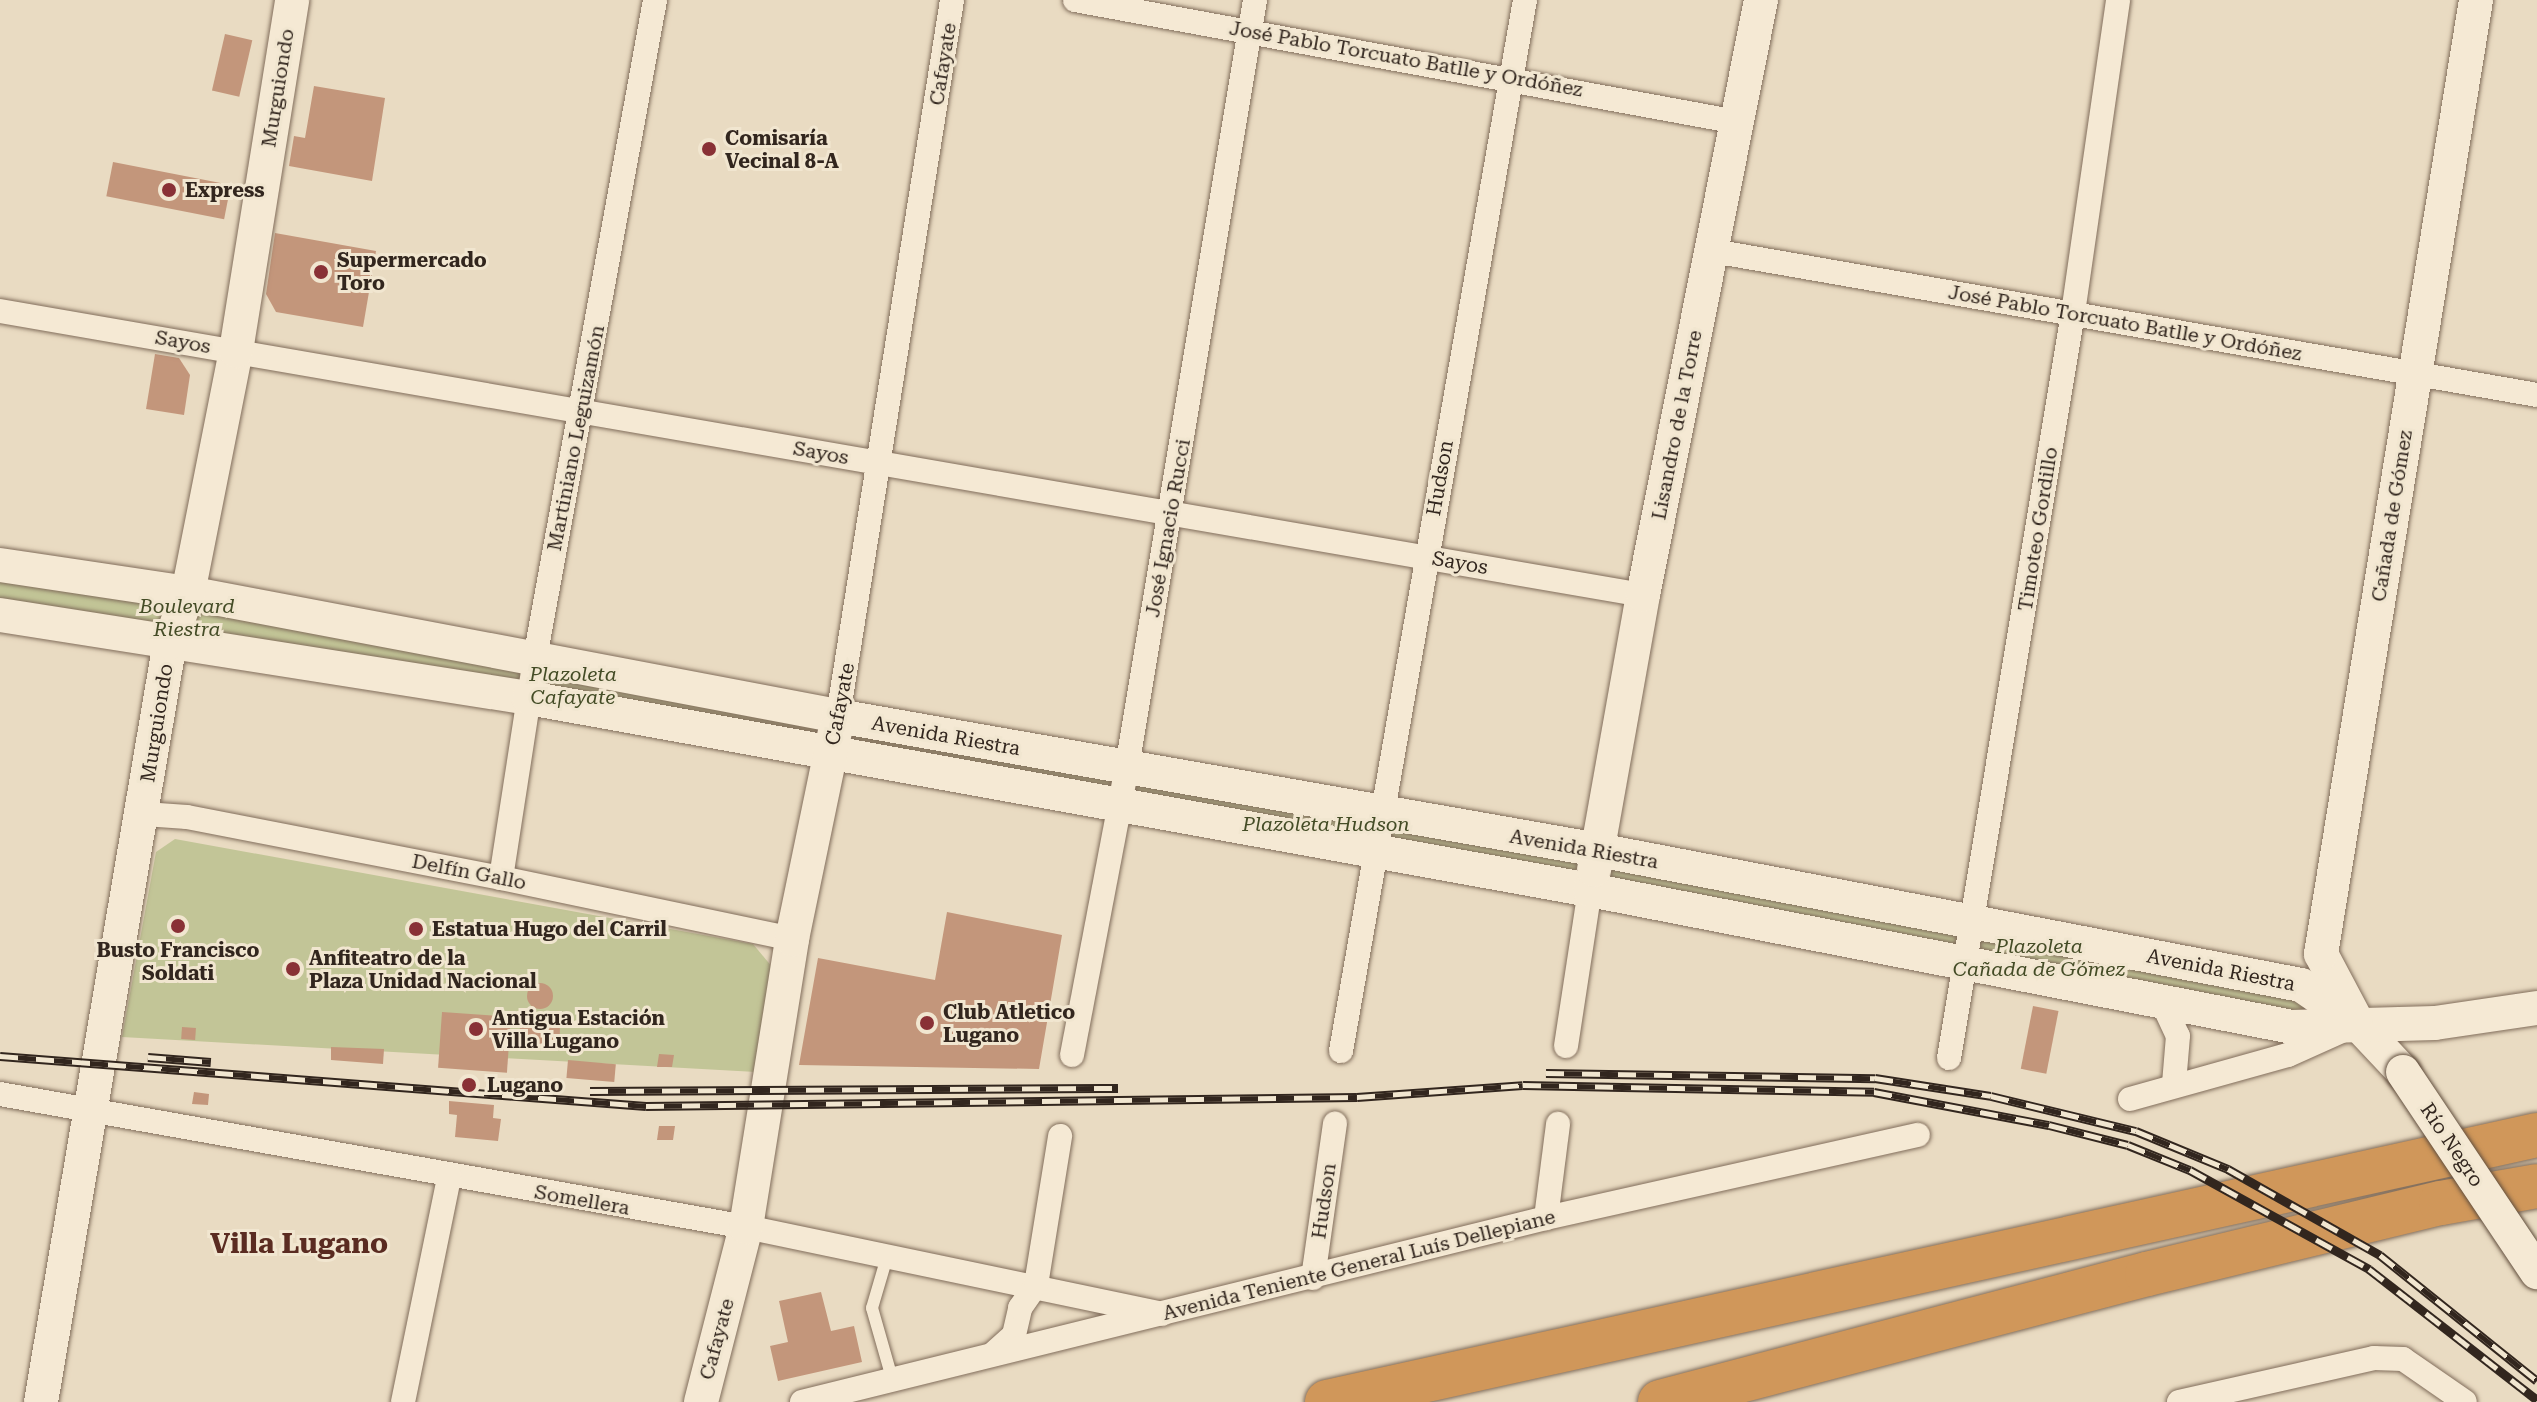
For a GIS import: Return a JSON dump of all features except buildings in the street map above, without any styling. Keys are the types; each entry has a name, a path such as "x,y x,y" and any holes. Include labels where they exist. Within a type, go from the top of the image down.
{"highway":[{"path":"1327,1402 2537,1135"},
{"path":"1660,1402 2147,1274 2441,1203 2537,1186"}],"main road":[{"name":"Murguiondo","path":"41,1402 144,814 170,642 188,593 236,351 292,0"},
{"name":"Lisandro de la Torre","path":"1590,890 1643,595 1761,0"},
{"name":"Cañada de Gómez","path":"2358,1024 2321,954 2476,0"},
{"name":"Avenida Riestra","path":"0,565 188,593 838,716 1598,850 2301,985 2358,1024"},
{"name":"Avenida Riestra","path":"0,615 529,698 1119,809 1590,890 1967,967 2292,1027 2358,1024"},
{"name":"Cafayate","path":"701,1402 746,1227 792,939 838,716"},
{"path":"2358,1024 2435,1023 2537,1008"},
{"name":"Río Negro","path":"2358,1024 2403,1072 2537,1272"}],"street":[{"name":"Martiniano Leguizamón","path":"501,878 535,658 655,0"},
{"name":"Cafayate","path":"838,716 882,464 952,0"},
{"name":"José Pablo Torcuato Batlle y Ordóñez","path":"1075,0 1512,77 1737,122"},
{"name":"José Ignacio Rucci","path":"1072,1055 1127,767 1255,0"},
{"name":"Hudson","path":"1341,1051 1373,854 1525,0"},
{"name":"Timoteo Gordillo","path":"1949,1058 1967,967 2073,313 2118,0"},
{"name":"José Pablo Torcuato Batlle y Ordóñez","path":"1713,251 2537,395"},
{"name":"Sayos","path":"0,311 1643,595"},
{"name":"Delfín Gallo","path":"144,814 187,817 792,939"},
{"path":"1566,1046 1590,890"},
{"path":"2163,1004 2178,1036 2174,1084"},
{"path":"2130,1099 2174,1084 2288,1055 2358,1024"},
{"name":"Somellera","path":"0,1094 91,1107 449,1177 746,1227 1036,1285 1162,1314"},
{"name":"Hudson","path":"1313,1278 1335,1124"},
{"path":"1546,1218 1558,1124"},
{"name":"Avenida Teniente General Luís Dellepiane","path":"802,1402 1546,1218 1918,1135"},
{"path":"993,1354 1014,1335 1020,1308 1036,1285 1060,1136"},
{"path":"403,1402 449,1177"},
{"path":"2179,1402 2250,1394 2374,1358 2403,1359 2465,1402"}],"lane":[{"path":"887,1257 872,1308 892,1378"}],"green space":[{"name":"Boulevard Riestra","path":"0,565 2301,985 2358,1024 0,615"},
{"path":"175,839 753,944 773,968 756,1072 122,1037 156,852"}],"railway":[{"path":"0,1056 646,1106 1357,1097 1523,1085 1874,1092 2049,1125 2128,1145 2190,1170 2369,1269 2537,1400"},
{"path":"148,1057 211,1062"},
{"path":"1546,1073 1875,1078 1991,1096 2136,1131 2228,1169 2380,1255 2537,1381"},
{"path":"590,1091 1118,1088"}],"place":[{"name":"Comisaría Vecinal 8-A","path":"709,149"},
{"name":"Express","path":"169,190"},
{"name":"Supermercado Toro","path":"321,272"},
{"name":"Busto Francisco Soldati","path":"178,926"},
{"name":"Estatua Hugo del Carril","path":"416,929"},
{"name":"Anfiteatro de la Plaza Unidad Nacional","path":"293,969"},
{"name":"Club Atletico Lugano","path":"927,1023"},
{"name":"Antigua Estación Villa Lugano","path":"476,1029"},
{"name":"Lugano","path":"469,1085"}],"district":[{"name":"Villa Lugano","path":"299,1244"}],"park label":[{"name":"Plazoleta Cafayate","path":"573,686"},
{"name":"Plazoleta Hudson","path":"1326,824"},
{"name":"Plazoleta Cañada de Gómez","path":"2039,958"}]}
